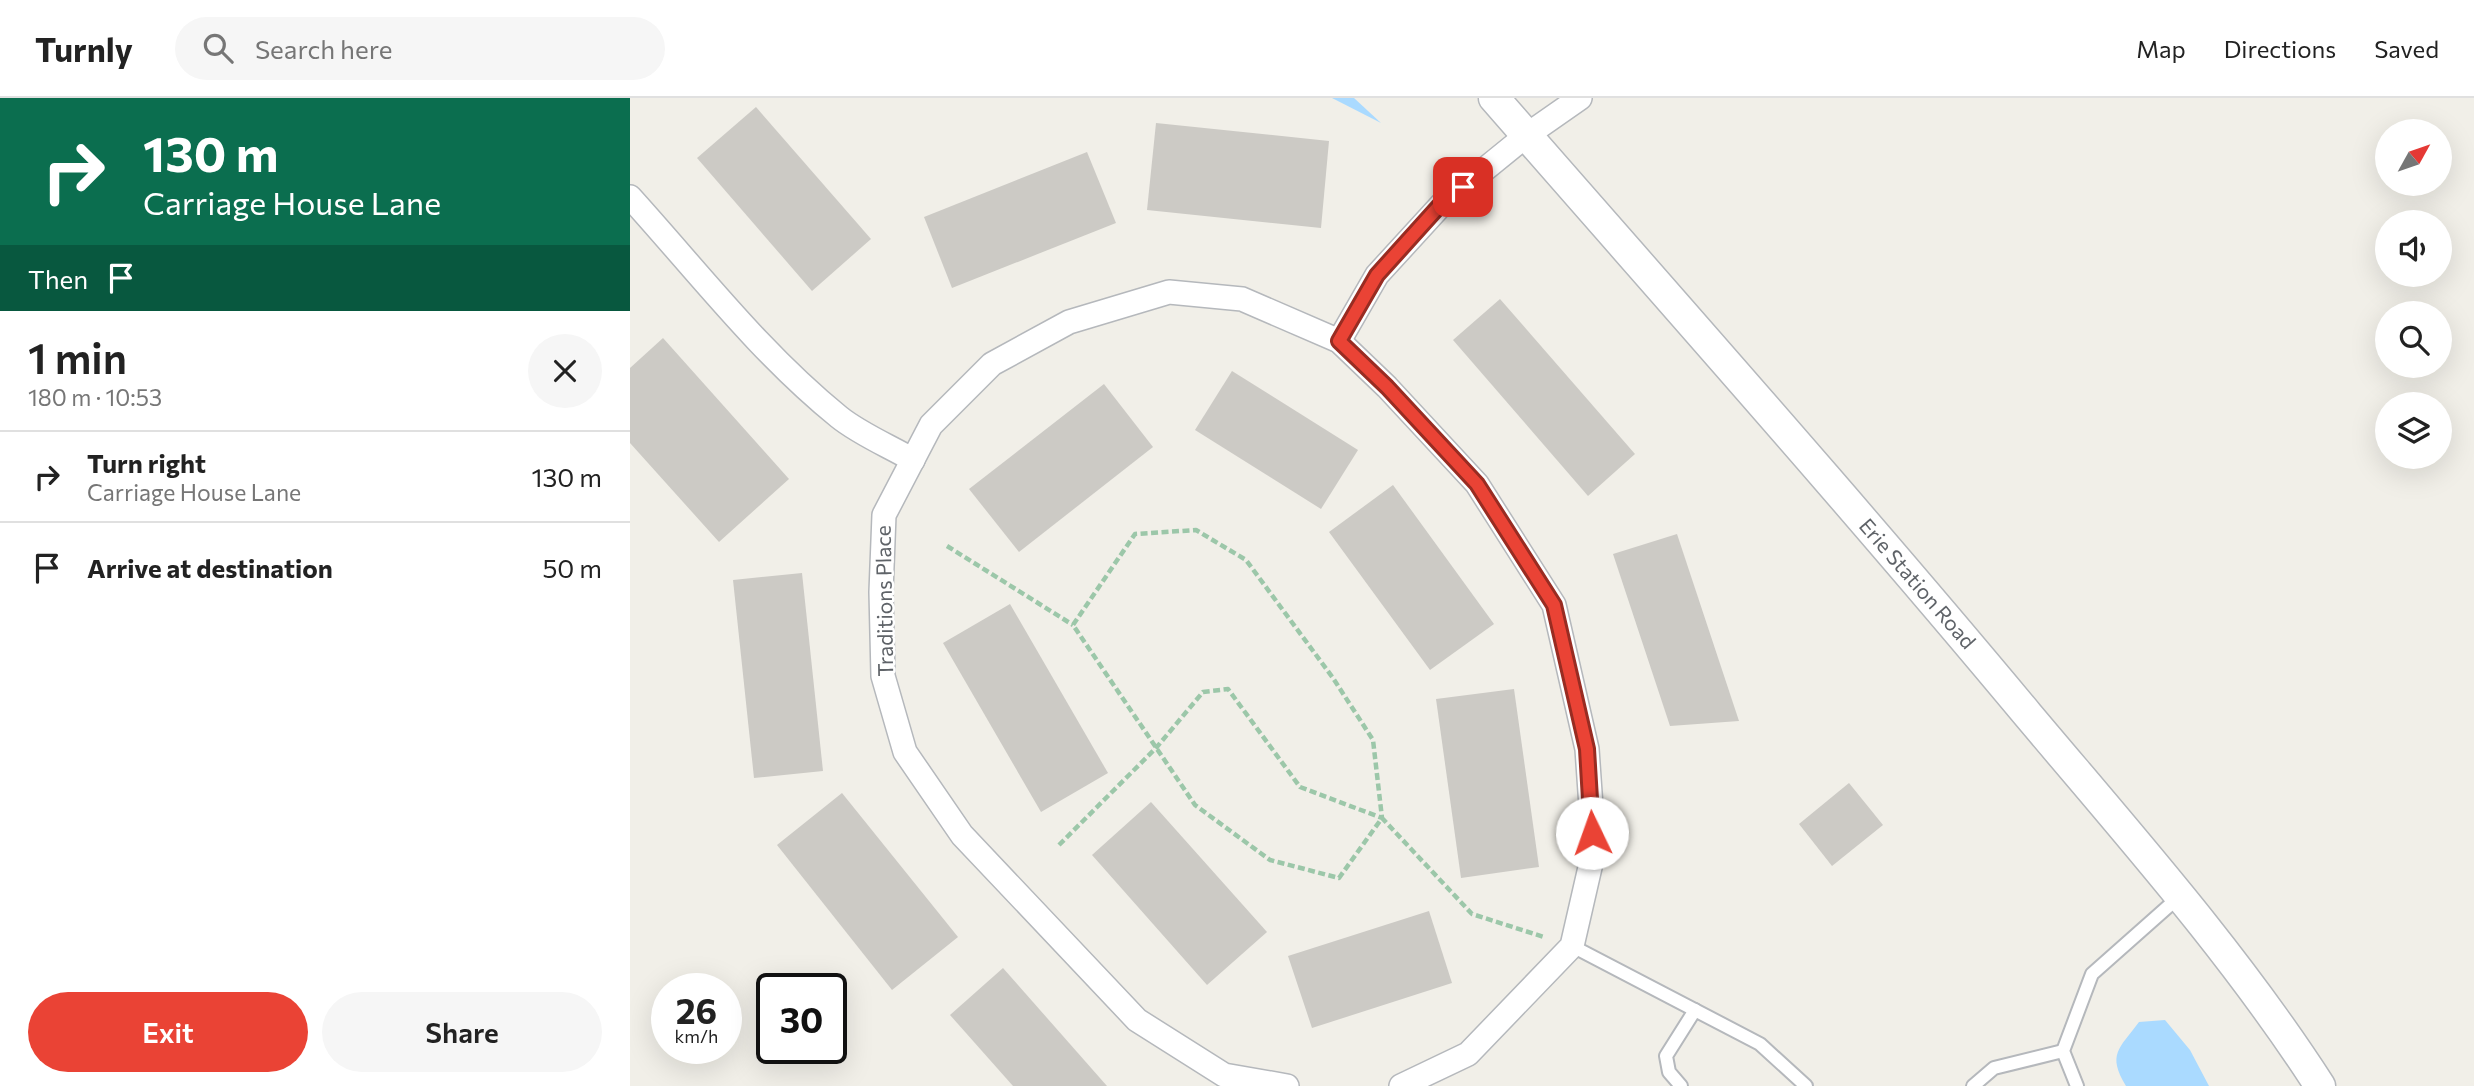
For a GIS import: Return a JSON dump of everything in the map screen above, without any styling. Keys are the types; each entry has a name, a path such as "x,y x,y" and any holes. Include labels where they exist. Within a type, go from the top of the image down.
{"street":[{"name":"Erie Station Road","path":"1494,98 1933,601 2180,896 2288,1035 2320,1086"},
{"path":"1339,341 1377,275 1441,204 1527,135 1580,98"},
{"path":"630,197 723,304 793,377 841,419 912,460"},
{"name":"Traditions Place","path":"1287,1086 1224,1075 1137,1020 962,835 905,752 883,676 881,592 884,515 912,460 931,425 992,363 1069,322 1169,292 1242,299 1339,341 1387,387 1477,484 1554,605 1587,749 1594,850 1572,946"},
{"path":"1401,1086 1468,1054 1572,946"}],"lane":[{"path":"2077,1086 2063,1051 2092,974 2180,896"},
{"path":"1572,946 1760,1044 1807,1086"},
{"path":"1681,1086 1669,1072 1666,1056 1695,1010"},
{"path":"1973,1086 1994,1068 2063,1051"}],"path":[{"path":"947,546 1073,625 1195,805 1269,860 1339,878 1382,818 1373,740 1333,678 1246,560 1196,530 1135,534 1073,625"},
{"path":"1059,845 1156,748 1203,692 1228,689 1300,787 1382,818 1472,914 1572,946"}],"water":[{"path":"1332,98 1354,98 1381,123"},
{"path":"2165,1020 2190,1050 2209,1086 2126,1086 2116,1059 2121,1046 2139,1022"}],"building":[{"path":"756,107 871,239 812,291 697,158"},
{"path":"1156,123 1329,141 1321,228 1147,210"},
{"path":"1087,152 1116,223 952,288 924,217"},
{"path":"1500,299 1635,454 1588,496 1453,340"},
{"path":"663,338 789,479 719,542 630,443 630,368"},
{"path":"1232,371 1358,450 1321,509 1195,430"},
{"path":"1104,384 1153,447 1019,552 969,489"},
{"path":"1393,485 1494,624 1430,670 1329,532"},
{"path":"1677,534 1739,721 1670,726 1613,554"},
{"path":"802,573 823,771 754,778 733,580"},
{"path":"1010,604 1108,773 1041,812 943,643"},
{"path":"1514,689 1539,867 1461,878 1436,699"},
{"path":"1849,783 1883,825 1832,866 1799,824"},
{"path":"842,793 958,937 892,990 777,845"},
{"path":"1151,802 1267,932 1207,985 1092,855"},
{"path":"1429,911 1452,983 1312,1028 1288,956"},
{"path":"1003,968 1107,1086 1013,1086 950,1015"}],"route":[{"path":"1463,187 1441,204 1377,275 1339,341 1387,387 1477,484 1554,605 1587,749 1592,833"}]}
